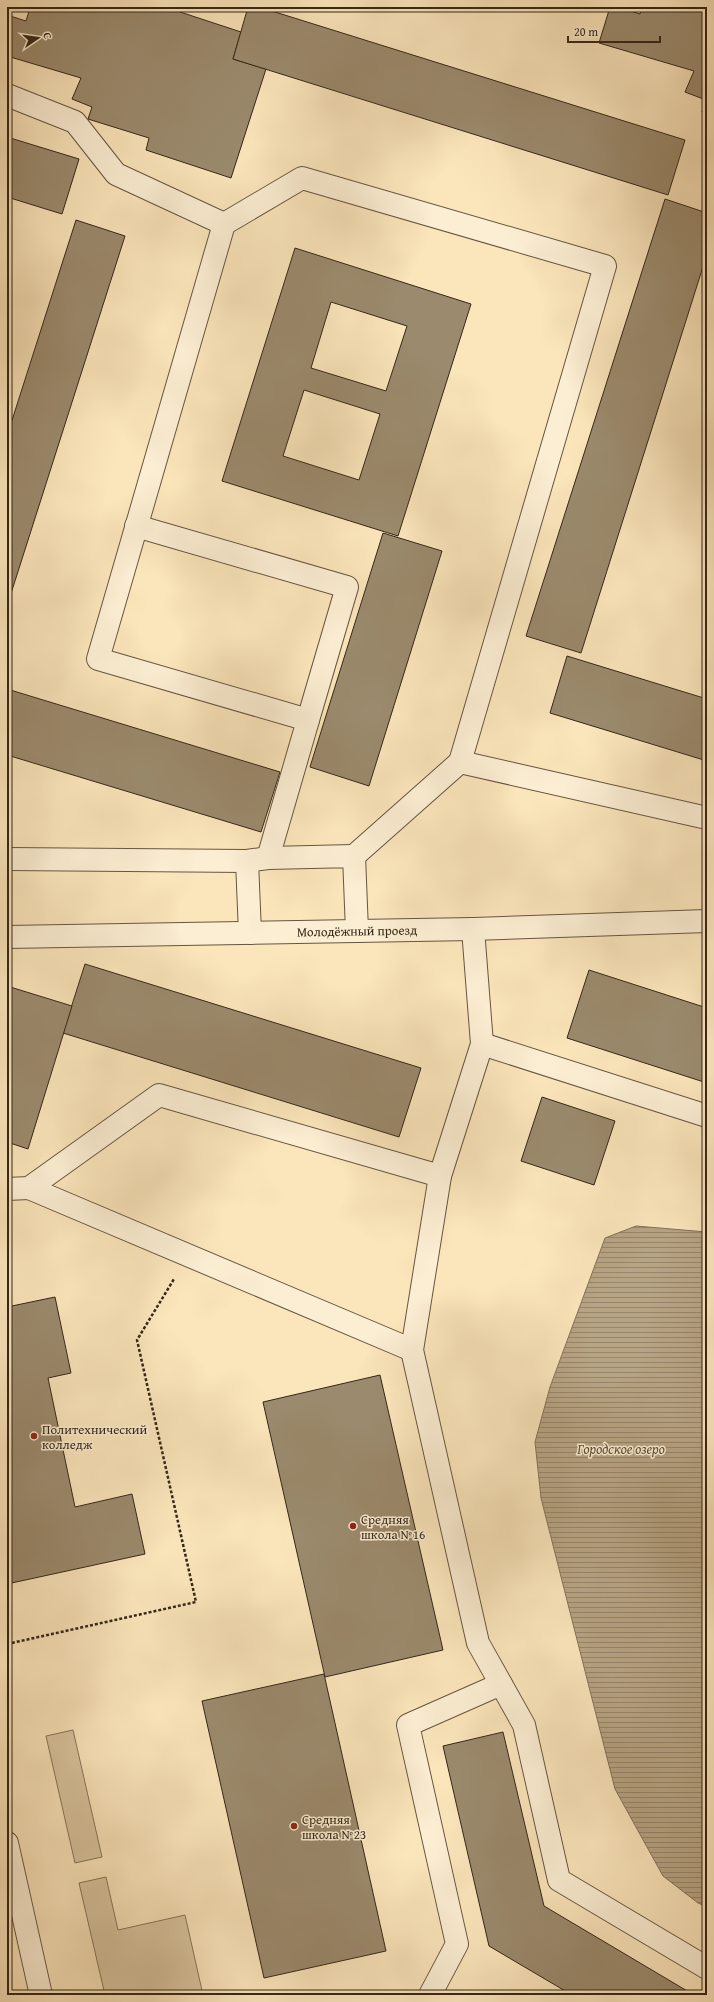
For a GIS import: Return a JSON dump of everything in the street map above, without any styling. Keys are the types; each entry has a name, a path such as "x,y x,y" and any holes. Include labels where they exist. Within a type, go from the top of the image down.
{"street":[{"path":"7,95 75,122 116,174 224,224"},
{"path":"7,859 247,861 268,858 354,856 460,762 605,266 302,178 224,224 98,659 308,720"},
{"path":"136,526 347,587 268,858"},
{"path":"460,762 707,818"},
{"path":"354,856 357,931"},
{"path":"247,861 250,932"},
{"name":"Молодёжный проезд","path":"7,937 473,929 707,921"},
{"path":"473,929 482,1044 440,1176 412,1350 478,1643 524,1725 559,1880 707,1968"},
{"path":"482,1044 707,1116"},
{"path":"29,1188 159,1095 440,1176"},
{"path":"7,1189 29,1188 412,1350"},
{"path":"430,1995 457,1944 408,1726 501,1684"},
{"path":"7,1843 41,1995"}],"path":[{"path":"7,1644 196,1602 137,1340 189,1256"}],"shaded area":[{"path":"73,1730 102,1857 75,1863 46,1736"},
{"path":"106,1877 118,1930 185,1915 203,1995 105,1995 79,1883"}],"water":[{"name":"Городское озеро","path":"636,1226 707,1232 707,1907 698,1903 663,1876 615,1789 541,1498 535,1442 550,1387 605,1238"}],"building":[{"path":"165,7 241,32 233,59 266,69 231,178 146,150 149,138 88,119 92,107 72,99 81,78 7,56 7,15 26,21 30,8"},
{"path":"248,7 259,7 685,140 668,195 233,59"},
{"path":"610,7 618,7 640,14 642,7 707,7 707,114 702,112 706,100 685,92 694,71 599,43"},
{"path":"7,137 79,159 62,214 7,197"},
{"path":"665,199 707,213 707,254 581,653 526,636"},
{"path":"76,220 125,236 7,606 7,436"},
{"path":"295,248 471,304 398,536 222,481","holes":["331,302 407,326 386,391 311,368","304,390 380,414 359,480 283,456"]},
{"path":"383,533 442,551 369,786 310,767"},
{"path":"567,656 707,699 707,761 550,713"},
{"path":"7,689 280,772 261,832 7,755"},
{"path":"85,964 421,1068 399,1137 63,1033"},
{"path":"589,970 707,1008 707,1083 567,1038"},
{"path":"7,986 72,1006 28,1149 7,1142"},
{"path":"542,1097 615,1121 594,1185 521,1161"},
{"name":"Политехнический колледж","path":"55,1297 71,1373 48,1378 75,1507 132,1494 145,1554 7,1584 7,1307"},
{"name":"Средняя школа №16","path":"380,1375 443,1650 325,1677 263,1402"},
{"name":"Средняя школа №23","path":"324,1674 386,1951 264,1978 202,1701"},
{"path":"503,1732 544,1906 694,1995 572,1995 489,1946 443,1746"}],"place":[{"name":"Политехнический колледж","path":"34,1436"},
{"name":"Средняя школа №16","path":"353,1526"},
{"name":"Средняя школа №23","path":"294,1826"}]}
